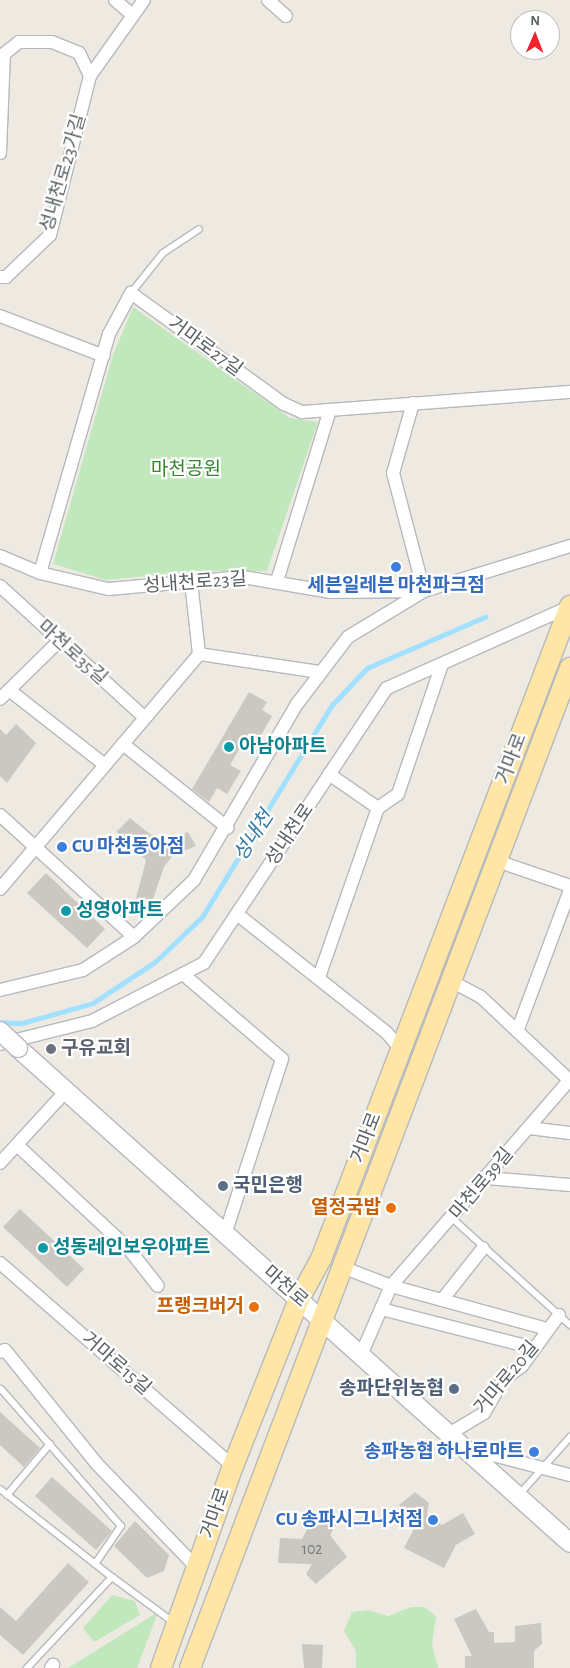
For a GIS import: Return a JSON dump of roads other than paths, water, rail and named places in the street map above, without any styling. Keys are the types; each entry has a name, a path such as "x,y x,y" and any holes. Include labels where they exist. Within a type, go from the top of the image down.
{"main road":[{"name":"거마로","path":"161,1668 233,1466 299,1299 321,1259 570,607"},
{"name":"거마로","path":"190,1668 570,668"}],"street":[{"path":"114,0 132,15"},
{"path":"0,153 4,54 19,42 52,42 79,53 90,76 144,0"},
{"path":"268,0 286,16"},
{"name":"성내천로23가길","path":"0,277 6,277 50,235 90,76"},
{"path":"40,573 109,334 132,293"},
{"name":"거마로27길","path":"132,293 284,404 302,412 570,392"},
{"path":"0,316 104,356"},
{"path":"413,403 393,473 424,591"},
{"path":"277,581 330,410"},
{"path":"0,990 83,970 134,937 194,880 228,828 319,672 348,637 424,591 570,546"},
{"name":"성내천로23길","path":"0,556 40,573 108,589 243,577 277,581 331,592 424,591"},
{"path":"0,889 199,654 191,582"},
{"name":"마천로35길","path":"0,586 58,642 145,718"},
{"name":"성내천로","path":"0,1044 92,1021 204,963 388,688 570,607"},
{"path":"58,642 4,694 105,765"},
{"path":"199,654 319,672"},
{"path":"320,977 378,808 398,794 442,664"},
{"path":"123,744 228,828"},
{"path":"329,774 378,808"},
{"path":"0,815 134,937"},
{"path":"497,861 570,888 518,1029"},
{"path":"237,914 320,977 386,1032 401,1049"},
{"path":"183,974 282,1059 225,1234"},
{"path":"451,981 482,997 570,1080"},
{"name":"마천로","path":"0,1031 570,1543"},
{"name":"마천로39길","path":"361,1355 391,1286 453,1219 570,1080"},
{"path":"0,1164 66,1091"},
{"path":"529,1128 570,1133"},
{"path":"17,1145 128,1248 158,1286"},
{"path":"487,1178 570,1186"},
{"path":"442,1300 483,1248"},
{"name":"거마로15길","path":"0,1263 233,1466"},
{"path":"342,1267 391,1286 547,1329"},
{"path":"381,1309 534,1348"},
{"name":"거마로20길","path":"449,1434 484,1413 504,1379 522,1366 559,1315"},
{"path":"0,1352 5,1350 97,1464 198,1568"},
{"path":"462,1447 570,1475"}],"lane":[{"path":"132,293 163,252 199,229"},
{"path":"453,1219 570,1325"},
{"path":"1,1389 121,1526 95,1564"},
{"path":"518,1496 570,1437"},
{"path":"7,1495 50,1444"},
{"path":"0,1489 95,1564 177,1625"},
{"path":"27,1668 112,1577"}],"waterway":[{"name":"성내천","path":"0,1022 22,1023 93,1003 155,962 202,917 332,705 367,668 485,617"}],"place":[{"name":"세븐일레븐 마천파크점","path":"396,567"},
{"name":"아남아파트","path":"229,747"},
{"name":"CU 마천동아점","path":"62,847"},
{"name":"성영아파트","path":"66,911"},
{"name":"구유교회","path":"51,1049"},
{"name":"국민은행","path":"223,1186"},
{"name":"열정국밥","path":"391,1208"},
{"name":"성동레인보우아파트","path":"43,1248"},
{"name":"프랭크버거","path":"254,1307"},
{"name":"송파단위농협","path":"454,1389"},
{"name":"송파농협 하나로마트","path":"534,1452"},
{"name":"CU 송파시그니처점","path":"433,1520"}],"park label":[{"name":"마천공원","path":"186,470"}]}
